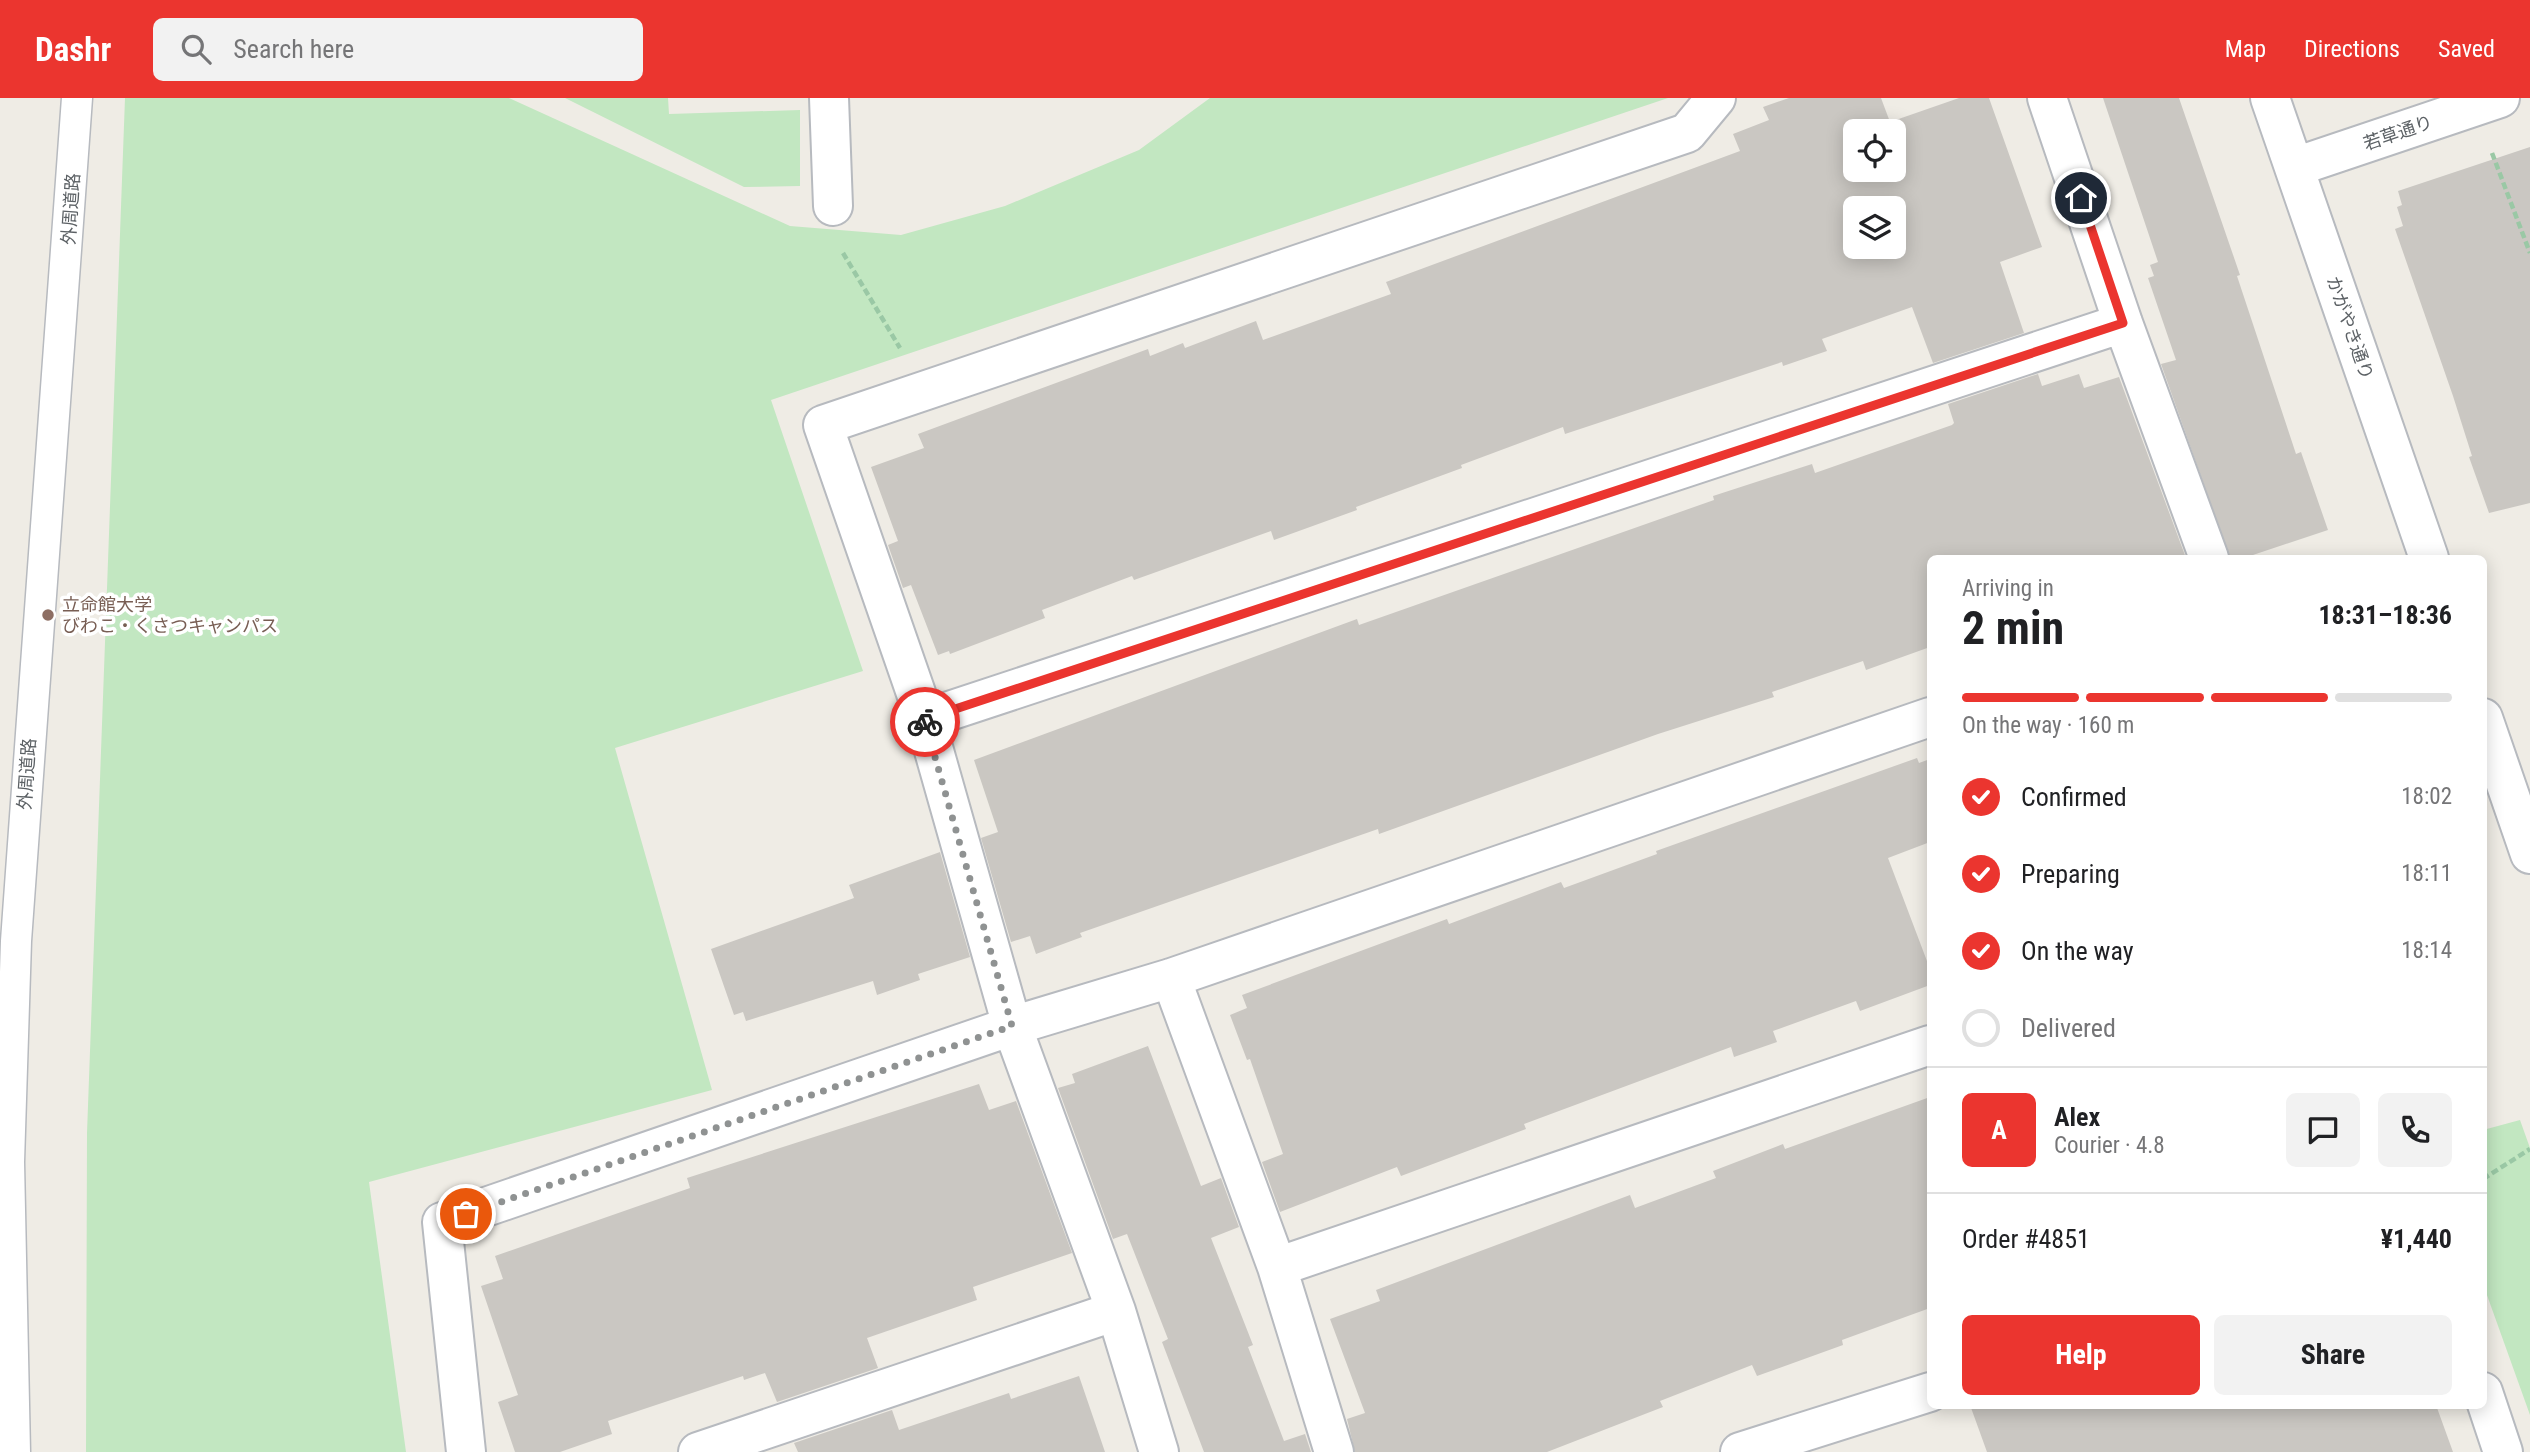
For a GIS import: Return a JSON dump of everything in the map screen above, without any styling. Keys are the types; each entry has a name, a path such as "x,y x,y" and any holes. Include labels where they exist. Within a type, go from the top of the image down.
{"street":[{"path":"829,98 833,206"},
{"path":"1159,1452 1116,1311 1012,1026 925,719 823,425 1687,133 1716,98"},
{"path":"2047,98 2123,323 2208,555"},
{"name":"かがやき通り","path":"2270,98 2428,555"},
{"name":"若草通り","path":"2295,167 2500,98"},
{"path":"925,719 2123,323"},
{"path":"466,1452 442,1222 1012,1026 1171,978 1927,718"},
{"path":"2487,730 2530,854"},
{"path":"1171,978 1277,1268 1334,1452"},
{"path":"1277,1268 1927,1046"},
{"path":"698,1452 1116,1311"},
{"path":"1740,1452 1927,1393"},
{"path":"2487,1404 2503,1452"}],"lane":[{"name":"外周道路","path":"15,1452 5,1207 16,941 77,98"}],"path":[{"path":"2492,152 2530,253"},
{"path":"833,206 834,238 898,345 939,386"},
{"path":"2487,1176 2530,1149"}],"green space":[{"path":"125,98 509,98 790,226 901,235 1005,206 1139,150 1210,98 1668,98 771,400 863,671 615,748 712,1090 369,1182 406,1452 86,1452 87,1133"},
{"path":"565,98 668,98 669,114 800,110 800,186 744,187"},
{"path":"2520,1120 2530,1148 2530,1415 2487,1295 2487,1129"}],"building":[{"path":"1789,98 1881,98 1889,119 1843,119 1843,182 1906,182 1906,119 1899,119 1959,98 1989,98 2042,247 2000,262 2024,333 1933,363 1912,307 1822,339 1827,351 1783,366 1782,362 1565,434 1563,427 1356,507 1357,510 1274,540 1271,531 1134,580 1132,576 1042,610 1045,618 950,654 949,651 938,655 911,585 903,588 888,545 898,541 871,467 924,448 918,434 1148,349 1150,356 1183,343 1185,348 1256,321 1263,340 1391,294 1386,282 1740,151 1733,134 1769,120 1763,107"},
{"path":"2103,98 2179,98 2240,275 2237,276 2296,454 2301,452 2328,530 2253,555 2229,555 2161,364 2176,360 2148,278 2154,276 2150,265 2158,262"},
{"path":"2530,147 2530,503 2489,513 2469,457 2472,456 2453,396 2395,229 2403,226 2397,207 2402,205 2398,191"},
{"path":"2038,374 2042,386 2079,374 2084,388 2119,377 2185,555 1927,555 1927,648 1866,670 1863,661 1772,692 1774,697 1658,734 1379,834 1378,829 1080,933 1082,937 1036,954 1030,936 1011,942 981,838 998,832 974,760 1357,619 1359,625 1714,500 1713,496 1812,464 1815,473 1952,425 1954,423 1948,404"},
{"path":"1917,758 1919,763 1927,760 1927,843 1888,858 1927,961 1927,986 1860,1011 1856,1001 1773,1031 1777,1042 1734,1057 1731,1047 1524,1124 1526,1129 1401,1176 1397,1167 1280,1212 1262,1162 1283,1154 1250,1059 1247,1060 1230,1015 1247,1008 1242,995 1447,919 1449,924 1561,882 1564,888 1657,854 1656,851"},
{"path":"940,852 970,957 918,974 920,980 877,995 873,981 746,1021 743,1012 734,1015 711,949 854,898 849,885"},
{"path":"1148,1046 1201,1186 1221,1178 1239,1227 1211,1238 1253,1345 1248,1347 1284,1441 1305,1434 1311,1452 1204,1452 1162,1342 1168,1339 1127,1234 1113,1239 1058,1088 1075,1083 1072,1074"},
{"path":"979,1084 989,1110 1016,1101 1072,1253 973,1287 977,1300 867,1338 878,1368 777,1402 765,1373 744,1380 743,1376 608,1421 612,1434 560,1452 515,1452 498,1402 518,1395 481,1286 503,1279 495,1256 690,1188 687,1178"},
{"path":"1927,1098 1927,1309 1842,1340 1843,1345 1757,1376 1752,1365 1660,1401 1663,1407 1547,1452 1355,1452 1347,1419 1365,1413 1330,1319 1380,1301 1376,1290 1630,1195 1635,1208 1716,1178 1713,1171 1783,1144 1785,1149"},
{"path":"1079,1376 1105,1452 798,1452 794,1443 892,1410 899,1430 1009,1393 1011,1399"},
{"path":"1971,1409 2437,1409 2453,1452 1987,1452"}],"way so far":[{"path":"466,1214 1012,1026 925,722"}],"place":[{"name":"立命館大学 びわこ・くさつキャンパス","path":"48,615"}],"route":[{"path":"925,722 925,719 2123,323 2081,198"}]}
